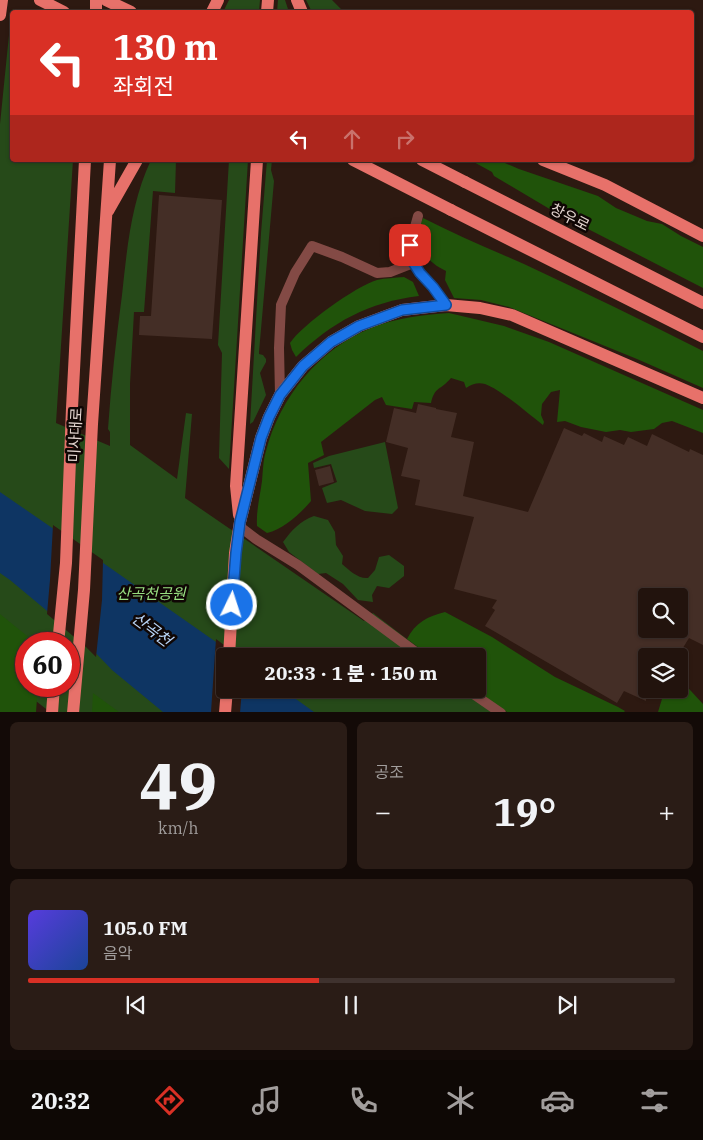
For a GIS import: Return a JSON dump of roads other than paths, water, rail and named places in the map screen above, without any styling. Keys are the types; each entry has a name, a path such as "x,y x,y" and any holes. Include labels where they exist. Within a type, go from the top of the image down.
{"main road":[{"path":"0,15 2,0"},
{"path":"40,0 60,10"},
{"path":"106,0 126,10"},
{"name":"미사대로","path":"59,632 66,562 85,162"},
{"name":"미사대로","path":"73,712 84,590 92,424 110,162"},
{"path":"106,216 136,162"},
{"path":"240,524 236,486 257,162"},
{"path":"357,162 703,337"},
{"name":"창우로","path":"426,162 703,302"},
{"path":"548,162 605,185 703,236"},
{"path":"230,648 236,553 240,524 261,438 269,417 280,395 303,366 331,342 359,326 402,310 446,305 480,308 512,315 703,398"},
{"path":"52,712 53,697"},
{"path":"225,712 226,698"}],"lane":[{"path":"418,216 410,245 413,262 446,305"},
{"path":"280,395 279,348 281,305 295,273 312,246 377,273 390,272 413,262"},
{"path":"240,524 256,539 298,565 410,648"},
{"path":"479,698 500,712"}],"water":[{"name":"산곡천","path":"0,492 225,648 216,648 216,698 295,698 314,712 163,712 112,670 80,638 80,632 72,632 0,573"}],"park label":[{"name":"산곡천공원","path":"151,593"}]}
